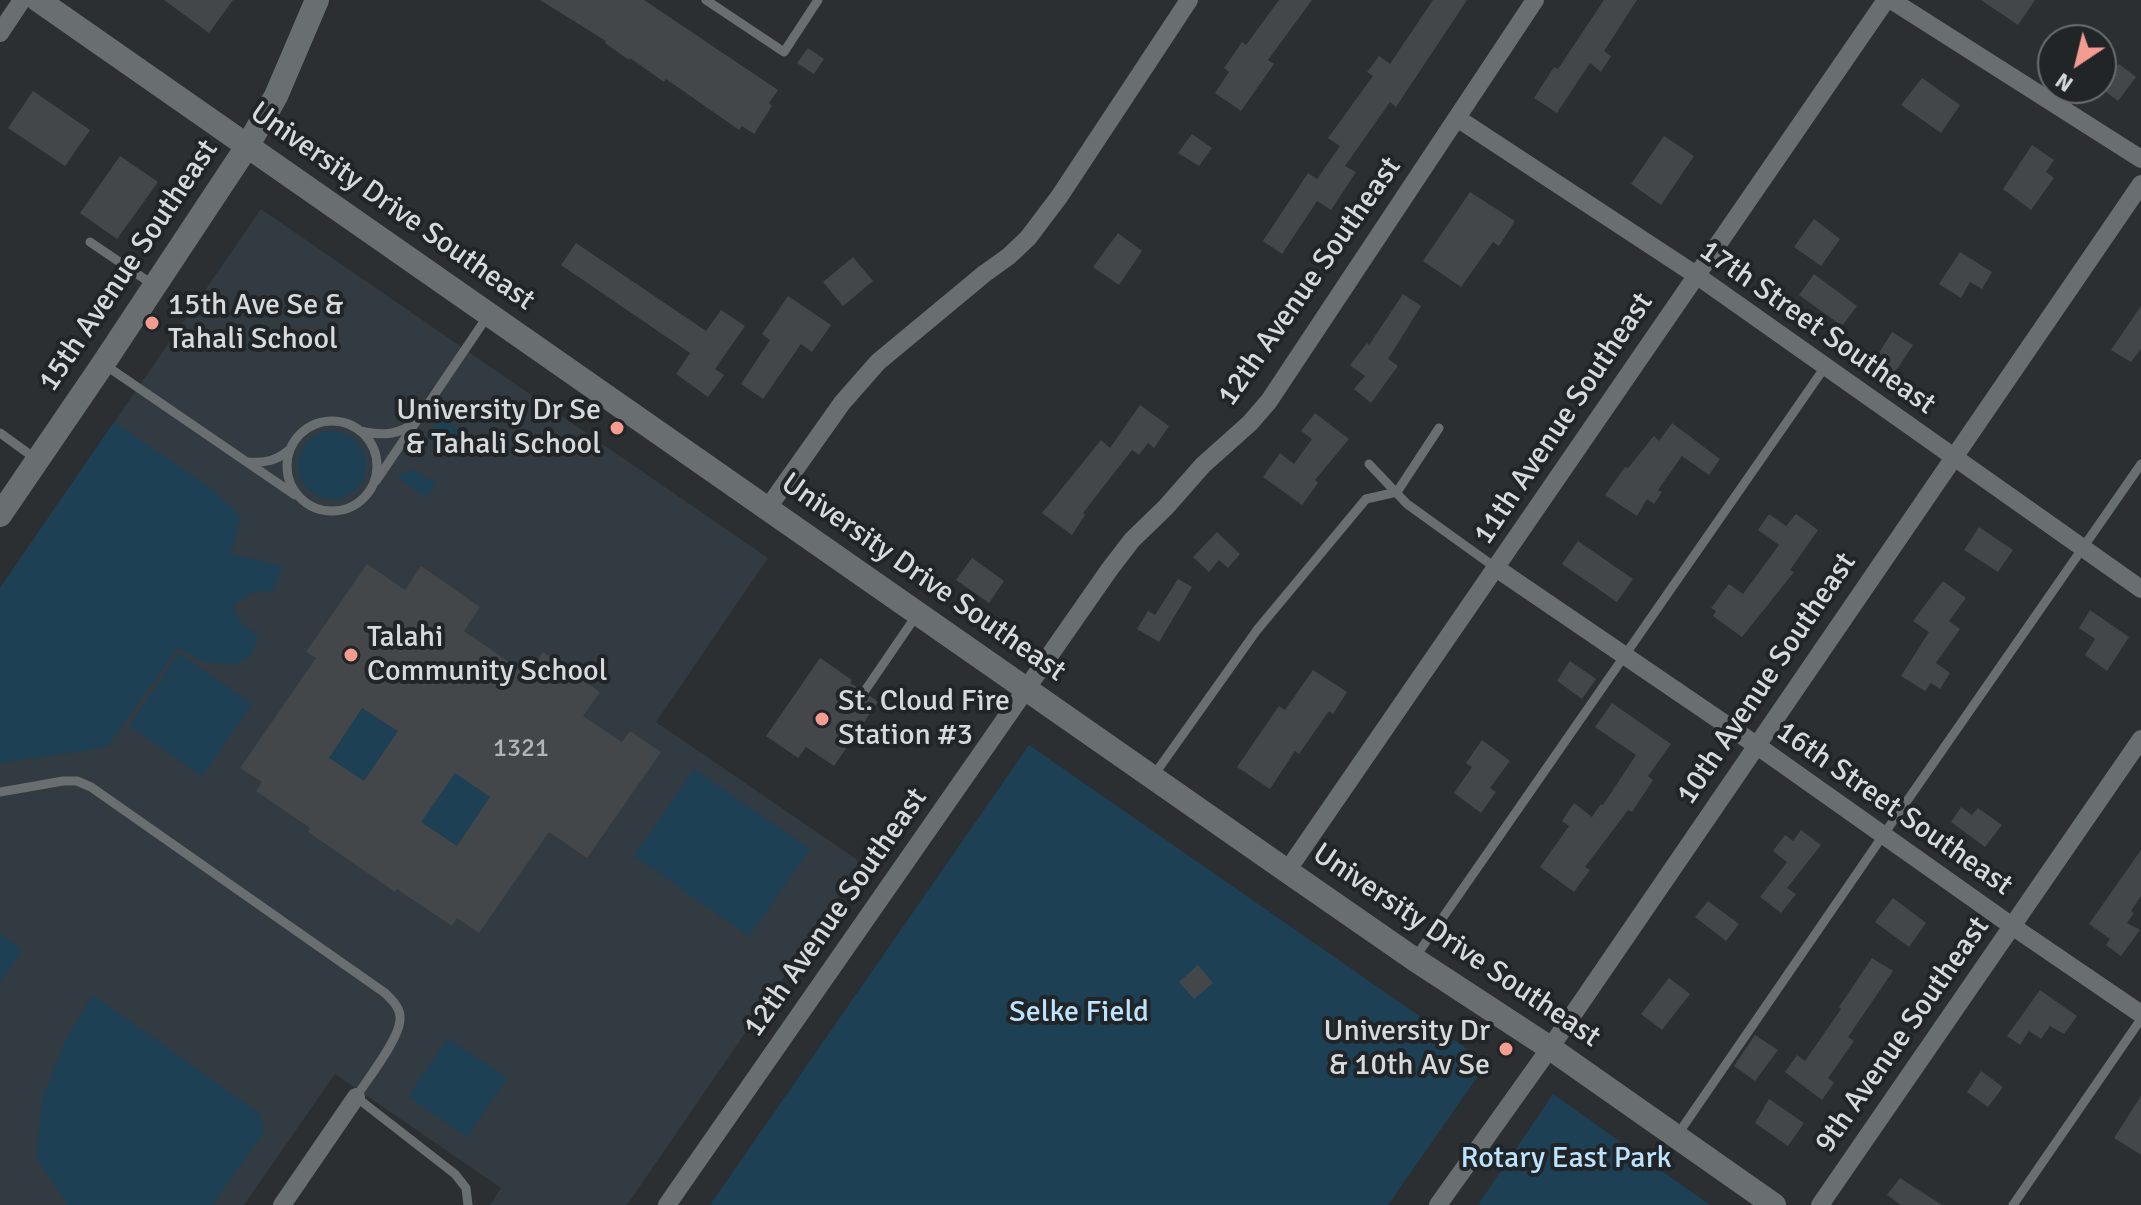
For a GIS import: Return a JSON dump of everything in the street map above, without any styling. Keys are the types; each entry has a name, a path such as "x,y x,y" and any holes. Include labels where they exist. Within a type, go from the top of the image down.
{"street":[{"path":"0,33 22,0"},
{"name":"University Drive Southeast","path":"38,0 1287,871 1550,1048 1774,1205"},
{"name":"15th Avenue Southeast","path":"0,515 248,145 276,96 317,0"},
{"path":"767,509 842,403 878,362 1028,238 1059,197 1189,0"},
{"name":"12th Avenue Southeast","path":"667,1205 1109,570 1132,540 1203,465 1250,423 1269,401 1535,0"},
{"path":"1889,0 2141,159"},
{"name":"11th Avenue Southeast","path":"1287,871 1696,275 1889,0"},
{"name":"17th Street Southeast","path":"1457,118 1696,275 2141,589"},
{"name":"10th Avenue Southeast","path":"1438,1205 1550,1048 2141,184"},
{"name":"16th Street Southeast","path":"1496,568 1884,834 2141,1017"},
{"name":"9th Avenue Southeast","path":"1820,1205 2141,739"},
{"path":"282,1205 356,1097"}],"lane":[{"path":"706,0 784,52 818,0"},
{"path":"90,242 155,286"},
{"path":"103,364 314,507 324,510 347,508 372,487 490,314"},
{"path":"1414,959 1825,367"},
{"path":"247,462 272,461 289,450 302,432 311,426 336,421 349,424 368,440 377,464 372,487"},
{"path":"360,431 389,434 413,424"},
{"path":"1153,777 1257,630 1366,499 1397,492 1439,428"},
{"path":"0,433 38,460"},
{"path":"289,450 290,483 304,501"},
{"path":"1369,464 1407,504 1496,568"},
{"path":"1676,1137 2141,464"},
{"path":"864,692 918,613"},
{"path":"0,792 63,781 77,781 91,787 385,993 396,1004 400,1019 395,1037 356,1097 455,1174 466,1188 468,1205"},
{"path":"2013,1205 2141,1017"}],"shaded area":[{"name":"Talahi Community School","path":"261,209 768,558 656,722 862,863 627,1205 490,1205 501,1188 335,1074 244,1205 0,1205 0,588"}],"green space":[{"path":"440,418 460,432 441,458 434,449 432,439"},
{"path":"114,422 212,489 241,517 231,554 283,566 272,592 256,591 234,604 237,618 258,637 251,655 235,665 204,662 178,648 107,747 0,763 0,588"},
{"path":"325,431 339,431 351,436 361,446 366,465 361,484 351,494 339,499 325,499 313,494 303,484 298,472 298,458 303,446 313,436"},
{"path":"414,470 434,482 426,497 398,478"},
{"path":"179,653 252,704 202,776 129,726"},
{"path":"362,708 400,733 367,783 329,758"},
{"name":"Selke Field","path":"1029,745 1487,1063 1388,1205 710,1205"},
{"path":"694,769 810,849 749,936 634,856"},
{"path":"452,771 490,797 457,846 419,821 438,797"},
{"path":"0,934 22,950 0,982"},
{"path":"93,995 260,1114 264,1132 212,1205 68,1205 36,1158 43,1096 66,1039"},
{"path":"448,1038 507,1078 467,1137 408,1096"},
{"name":"Rotary East Park","path":"1553,1094 1710,1205 1478,1205"}],"building":[{"path":"164,0 233,0 209,33"},
{"path":"540,0 644,0 778,90 769,103 772,106 754,134 742,126 739,130 666,79 664,82"},
{"path":"1279,0 1312,0 1268,60 1274,64 1241,111 1215,93 1229,72 1224,68 1242,42 1246,45"},
{"path":"1433,0 1467,0 1396,107 1390,102 1345,166 1356,172 1331,210 1317,201 1282,254 1263,241 1308,173 1317,179 1340,146 1328,138 1373,76 1367,72 1379,56 1390,64"},
{"path":"1604,0 1637,0 1604,51 1611,56 1601,72 1590,63 1557,113 1534,98 1554,67 1558,69"},
{"path":"1981,0 2035,0 2018,25"},
{"path":"808,48 824,59 814,74 797,63"},
{"path":"2119,64 2136,77 2118,101 2117,66"},
{"path":"1922,78 1960,105 1941,133 1901,105"},
{"path":"33,91 90,130 65,166 8,128"},
{"path":"1192,134 1212,148 1199,166 1178,153"},
{"path":"1664,136 1694,156 1661,205 1631,184"},
{"path":"2032,145 2054,160 2046,172 2054,178 2031,210 2003,189"},
{"path":"120,156 158,182 117,239 80,213"},
{"path":"1470,192 1515,221 1499,246 1493,242 1461,287 1423,261"},
{"path":"1814,219 1840,239 1821,266 1794,247"},
{"path":"1118,233 1142,251 1119,285 1093,267"},
{"path":"576,243 706,331 721,310 745,326 715,369 724,375 708,397 676,374 690,353 561,265"},
{"path":"1960,252 1992,272 1982,289 1970,282 1961,298 1939,284"},
{"path":"853,257 873,281 843,306 823,282"},
{"path":"1814,274 1857,306 1842,326 1799,295"},
{"path":"1403,294 1421,306 1388,359 1398,366 1371,403 1354,389 1365,376 1350,365 1367,343 1369,345"},
{"path":"788,296 831,325 812,352 801,344 763,399 741,384 770,340 762,334"},
{"path":"2141,306 2141,349 2131,362 2111,350"},
{"path":"1892,332 1913,345 1891,378 1871,366"},
{"path":"1140,405 1169,426 1154,448 1148,443 1139,455 1132,450 1083,513 1085,515 1072,535 1042,513 1101,440 1110,448"},
{"path":"1315,413 1349,439 1315,480 1318,483 1302,505 1263,477 1280,453 1294,464 1312,439 1301,431"},
{"path":"1672,423 1720,459 1709,475 1682,456 1658,490 1662,492 1654,504 1647,499 1637,516 1605,495 1625,467 1628,468 1654,436 1659,441"},
{"path":"1769,514 1786,526 1796,514 1818,530 1790,570 1794,572 1742,637 1713,616 1716,611 1711,608 1729,584 1743,594 1779,545 1758,530"},
{"path":"1979,527 2013,550 1998,572 1964,550"},
{"path":"1217,532 1240,554 1228,568 1219,560 1209,572 1193,557"},
{"path":"1578,541 1633,579 1617,602 1562,564"},
{"path":"972,558 1004,581 989,603 956,580"},
{"name":"Talahi Community School","path":"367,564 405,590 421,566 480,607 464,631 528,675 543,652 600,692 583,716 622,742 630,731 661,752 587,858 549,832 479,933 457,918 452,926 397,889 395,892 308,832 310,828 256,791 262,782 240,768 316,658 306,652","holes":["362,708 398,731 364,781 329,758","455,773 490,797 457,846 421,822"]},
{"path":"1178,579 1192,587 1159,642 1137,629 1148,611 1155,615"},
{"path":"1943,581 1966,598 1949,621 1960,629 1936,663 1950,673 1940,689 1931,683 1925,691 1901,676 1929,632 1913,621"},
{"path":"2090,610 2129,637 2107,671 2085,655 2095,639 2079,628"},
{"name":"St. Cloud Fire Station #3","path":"820,658 852,680 850,683 858,688 859,698 870,696 878,702 834,766 806,747 798,758 766,736"},
{"path":"1570,661 1596,679 1582,699 1557,681"},
{"path":"1313,670 1347,692 1333,714 1329,711 1299,754 1295,751 1270,789 1237,767 1279,706 1285,710"},
{"path":"1612,703 1671,744 1648,776 1653,780 1632,812 1628,810 1585,867 1590,870 1574,892 1540,867 1569,826 1562,821 1574,803 1592,817 1636,755 1595,727"},
{"path":"1482,740 1510,761 1490,788 1496,792 1481,813 1454,793 1472,767 1466,763"},
{"path":"1961,807 1972,815 1978,808 2002,825 1985,847 1951,822"},
{"path":"1801,830 1821,845 1787,888 1796,894 1781,913 1760,897 1787,862 1773,851 1785,835 1793,841"},
{"path":"2141,850 2141,896 2127,923 2140,930 2121,956 2106,945 2110,939 2089,924"},
{"path":"1893,898 1926,923 1909,947 1875,922"},
{"path":"1708,901 1739,924 1726,941 1695,917"},
{"path":"1872,958 1893,971 1848,1037 1854,1041 1828,1078 1834,1083 1822,1100 1785,1072 1797,1055 1805,1061"},
{"path":"1198,965 1213,983 1194,999 1179,982"},
{"path":"1669,978 1690,994 1662,1030 1641,1014"},
{"path":"2040,990 2077,1016 2064,1034 2050,1026 2041,1039 2029,1031 2020,1045 2007,1036"},
{"path":"1755,1035 1778,1050 1755,1081 1734,1066"},
{"path":"1981,1071 2003,1087 1988,1107 1967,1092"},
{"path":"2141,1096 2141,1155 2114,1138"},
{"path":"1769,1099 1804,1123 1788,1146 1755,1123"},
{"path":"1900,1178 1942,1205 1901,1205 1887,1195"}],"place":[{"name":"15th Ave Se & Tahali School","path":"152,323"},
{"name":"University Dr Se & Tahali School","path":"617,428"},
{"name":"Talahi Community School","path":"351,655"},
{"name":"St. Cloud Fire Station #3","path":"822,719"},
{"name":"University Dr & 10th Av Se","path":"1506,1049"}]}
